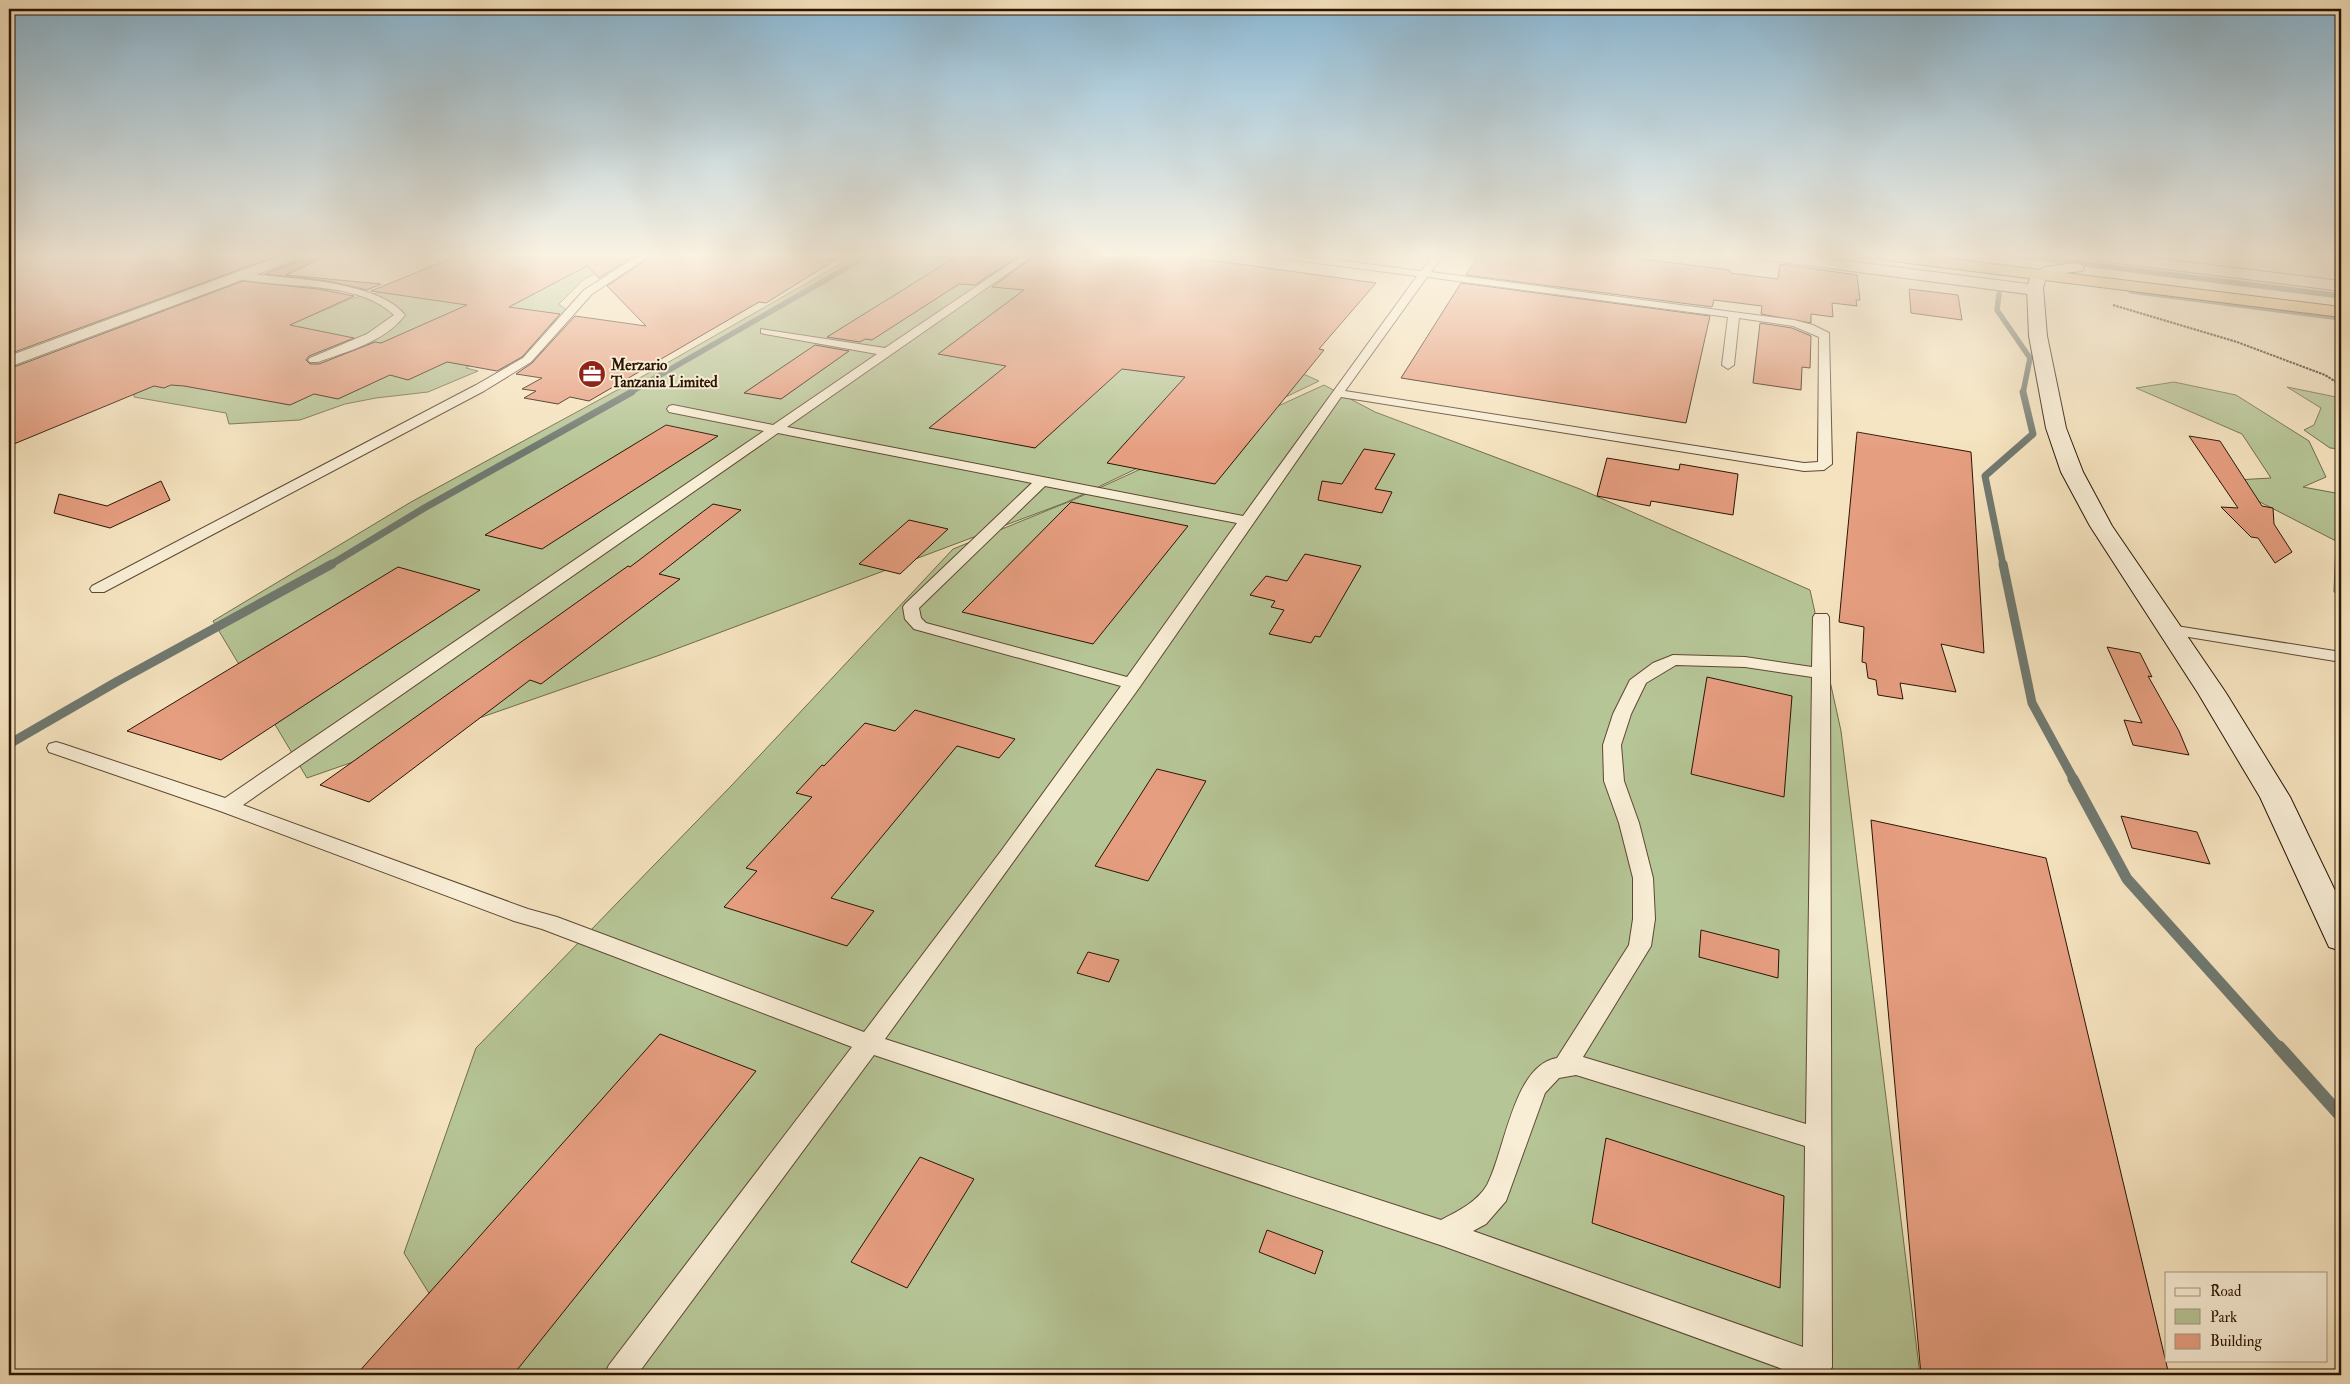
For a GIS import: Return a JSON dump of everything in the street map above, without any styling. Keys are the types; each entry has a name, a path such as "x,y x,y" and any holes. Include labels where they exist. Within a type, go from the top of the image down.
{"street":[{"path":"9,362 122,320"},
{"path":"2038,320 2038,336 2056,428 2072,472 2101,526 2212,693 2275,797 2341,938"}],"lane":[{"path":"314,360 371,336 391,325 396,320"},
{"path":"98,589 472,392 527,360 563,320"},
{"path":"226,806 934,320"},
{"path":"619,1375 870,1044 1133,684 1391,320"},
{"path":"1728,366 1733,320"},
{"path":"1337,393 1804,467 1819,467 1825,464 1825,335 1809,327 1771,320"},
{"path":"765,331 887,352"},
{"path":"673,409 1247,521"},
{"path":"1042,481 911,607 913,619 920,626 1133,684"},
{"path":"56,748 226,806 502,908 558,926 870,1044 1443,1233 1817,1367 1821,617"},
{"path":"2170,630 2341,657"},
{"path":"1564,1067 1640,946 1644,918 1643,878 1629,823 1614,781 1612,745 1622,714 1638,680 1673,660 1745,662 1821,673"},
{"path":"1443,1233 1478,1215 1497,1193 1535,1086 1552,1069 1576,1065 1818,1139"}],"path":[{"path":"2162,320 2237,342 2325,375 2341,385"}],"green space":[{"path":"302,320 560,320 543,330 495,349 466,368 478,371 428,392 376,398 345,404 300,420 229,424 226,413 134,397 134,387 223,353"},
{"path":"743,320 1179,320 1319,381 1067,502 660,655 307,778 213,621 411,502"},
{"path":"2174,382 2236,395 2309,441 2326,477 2303,487 2341,494 2341,595 2334,592 2336,541 2219,481 2271,478 2242,434 2136,388"},
{"path":"1324,385 1375,412 1580,489 1810,590 1841,731 1920,1375 480,1375 404,1253 476,1048 732,785 953,549 1073,500"},
{"path":"2287,387 2341,398 2341,449 2330,448 2304,430 2314,425 2321,408"}],"building":[{"path":"9,320 103,320 9,354"},
{"path":"140,320 302,320 290,325 354,338 309,356 306,360 310,364 319,364 375,342 381,343 434,320 555,320 522,357 497,371 447,362 408,380 390,375 338,399 314,394 290,405 184,386 171,385 164,388 154,386 9,446 9,369"},
{"path":"572,320 600,320 646,326 640,320 729,320 589,401 570,397 558,404 524,398 536,391 522,389 542,378 516,374 532,363"},
{"path":"855,320 904,320 872,340 865,339 860,342 827,337"},
{"path":"984,320 1344,320 1319,349 1324,350 1215,484 1107,463 1185,377 1122,369 1035,448 929,428 1006,366 938,354"},
{"path":"1438,320 1709,320 1686,423 1401,378"},
{"path":"1792,320 1811,320 1811,323"},
{"path":"1760,323 1792,328 1811,336 1810,368 1802,367 1801,390 1753,383"},
{"path":"815,345 849,351 781,399 744,393"},
{"path":"666,425 718,436 542,549 485,535"},
{"path":"1857,432 1971,452 1984,653 1941,644 1956,692 1900,683 1903,699 1878,695 1876,680 1868,678 1866,663 1862,662 1864,627 1839,622"},
{"path":"2189,436 2220,441 2262,506 2273,508 2274,524 2292,552 2275,563 2258,538 2251,537 2221,507 2238,508"},
{"path":"1364,449 1395,454 1375,489 1392,492 1382,513 1318,500 1322,481 1342,484"},
{"path":"1607,458 1679,470 1680,464 1738,474 1733,515 1651,501 1650,506 1597,496"},
{"path":"161,481 170,500 110,528 54,513 59,494 107,506"},
{"path":"1071,502 1188,526 1093,644 962,612"},
{"path":"713,504 741,510 659,574 680,579 541,684 530,680 369,802 320,785 628,566 630,567"},
{"path":"909,520 948,529 900,574 859,564"},
{"path":"1305,554 1361,566 1320,637 1315,636 1311,643 1269,634 1284,610 1271,607 1275,601 1250,595 1266,576 1287,581"},
{"path":"398,567 480,590 221,760 127,731"},
{"path":"2107,647 2140,653 2152,677 2148,676 2179,731 2189,755 2133,745 2124,720 2142,723"},
{"path":"1707,677 1792,696 1784,797 1691,774"},
{"path":"915,710 1015,739 999,758 957,746 831,898 874,911 847,946 724,907 757,871 746,868 812,797 796,793 822,765 824,766 865,723 895,731"},
{"path":"1157,769 1206,781 1148,881 1095,866"},
{"path":"2121,816 2197,832 2210,864 2132,848"},
{"path":"1871,820 2046,858 2169,1375 1921,1375"},
{"path":"1701,930 1779,950 1778,978 1699,957"},
{"path":"1088,952 1119,960 1109,982 1077,973"},
{"path":"660,1034 756,1071 513,1375 356,1375"},
{"path":"1606,1138 1784,1196 1780,1288 1592,1223"},
{"path":"920,1157 974,1179 907,1288 851,1262"},
{"path":"1267,1230 1323,1251 1315,1274 1259,1252"}],"waterway":[{"path":"629,393 757,320"},
{"path":"2004,320 2030,358 2023,392"},
{"path":"330,565 426,507 632,392"},
{"path":"2003,565 1985,476 2033,434 2023,392"},
{"path":"9,744 118,681 332,564"},
{"path":"2003,564 2032,703 2074,780"},
{"path":"2073,779 2127,879 2280,1049"},
{"path":"2279,1047 2341,1116"}],"place":[{"name":"Merzario Tanzania Limited","path":"592,374"}]}
